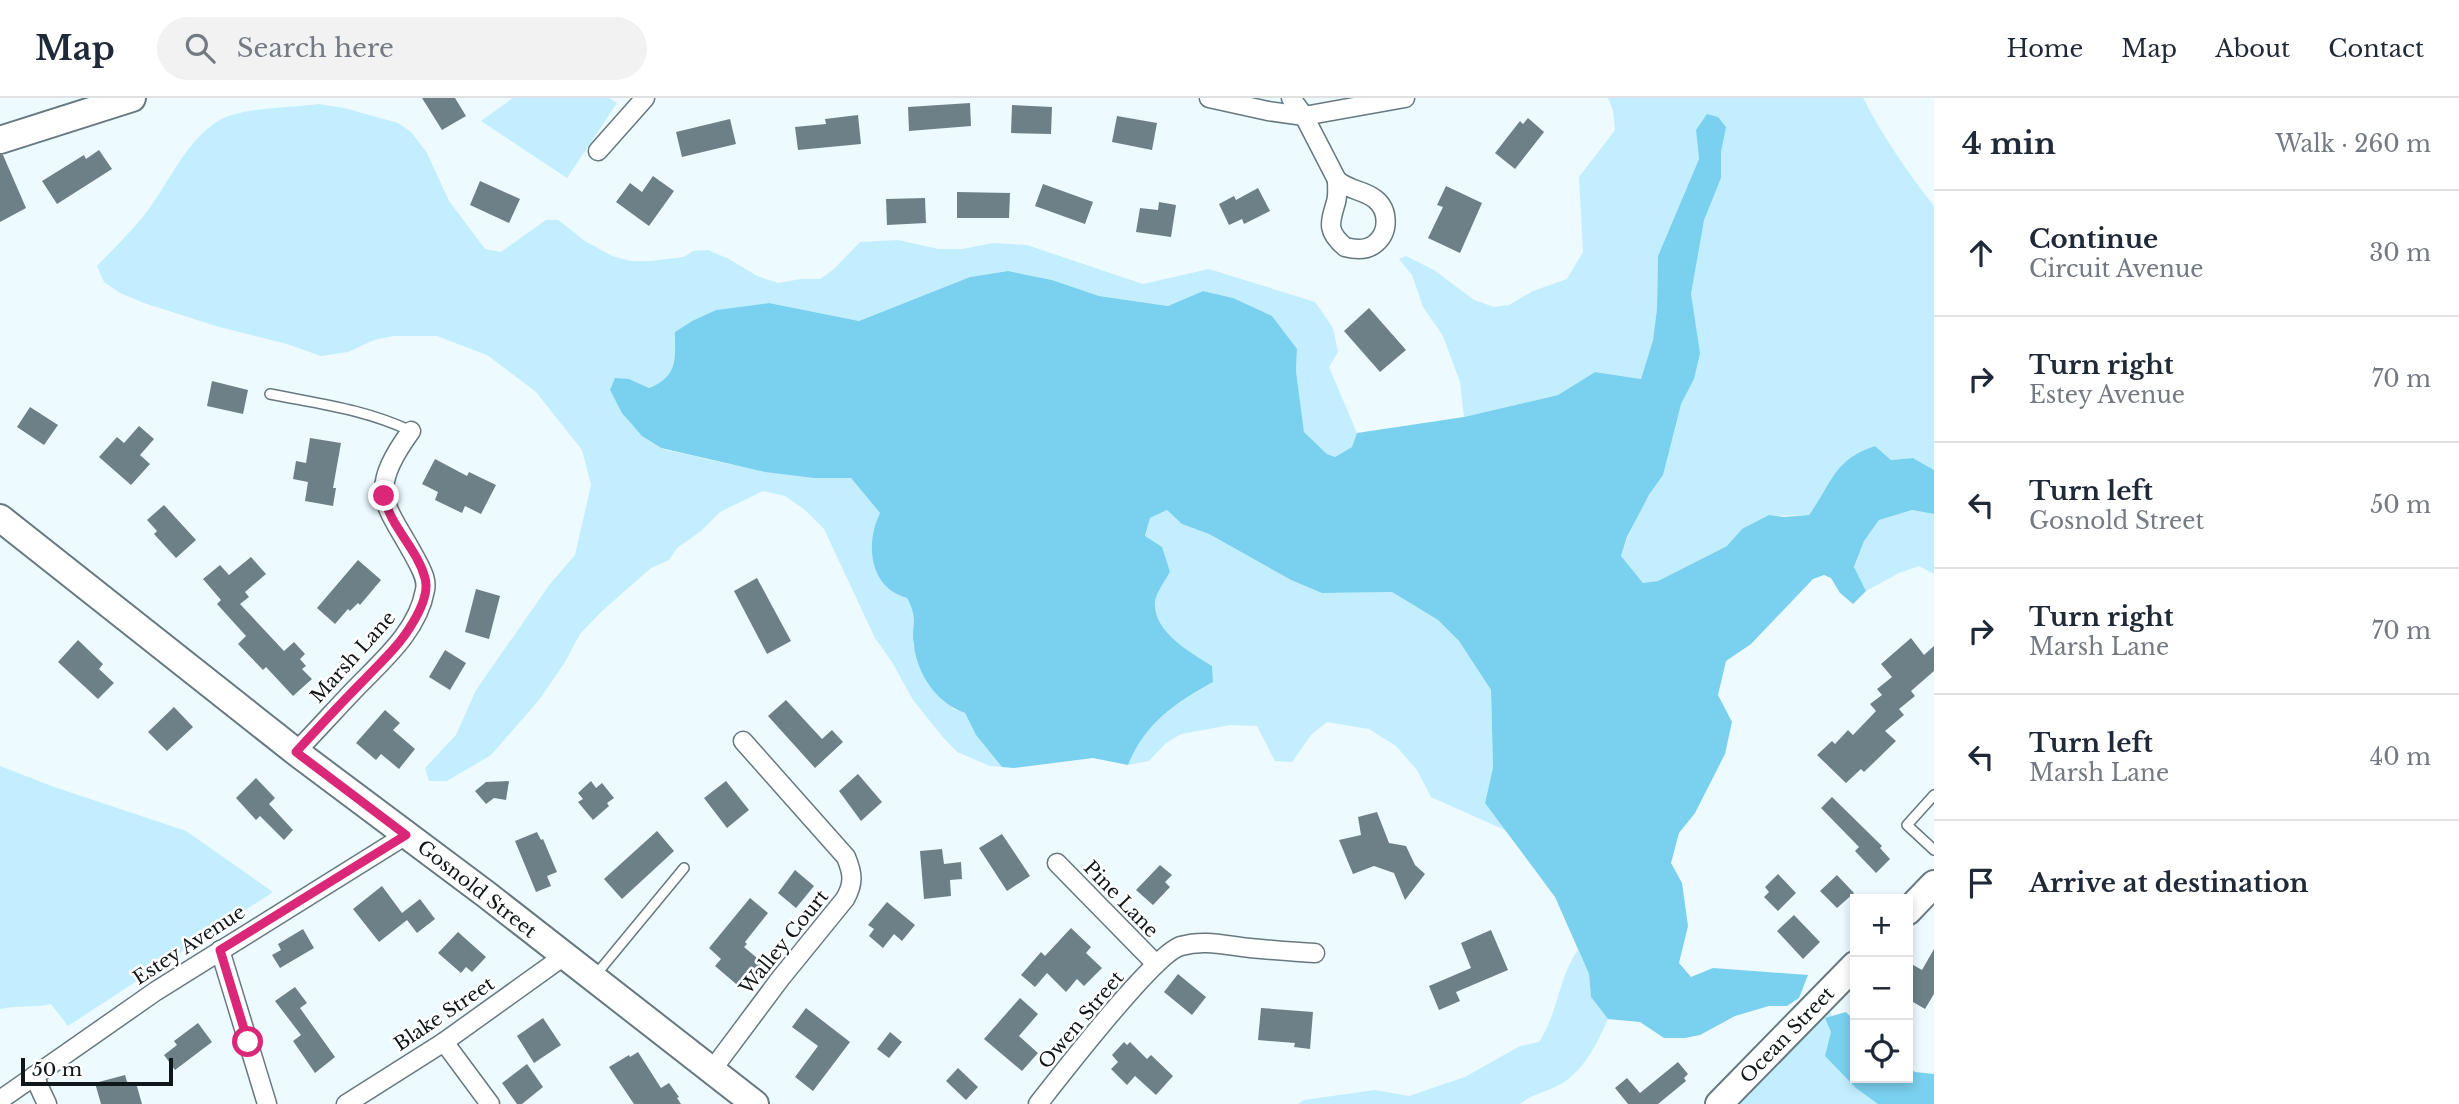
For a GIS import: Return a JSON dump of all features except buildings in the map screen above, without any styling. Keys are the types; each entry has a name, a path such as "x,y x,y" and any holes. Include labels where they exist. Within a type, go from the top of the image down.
{"main road":[{"path":"0,140 132,98"},
{"name":"Gosnold Street","path":"0,519 296,752 755,1104"},
{"path":"1913,906 1934,884"},
{"name":"Ocean Street","path":"1719,1104 1850,970"}],"street":[{"path":"598,151 645,98"},
{"path":"1209,98 1304,116 1405,98"},
{"path":"1291,98 1304,116 1337,180"},
{"name":"Marsh Lane","path":"296,752 395,647 412,624 423,600 425,576 400,535 386,507 384,496 393,456 411,431"},
{"name":"Walley Court","path":"712,1070 780,979 845,899 853,884 846,857 743,741"},
{"name":"Estey Avenue","path":"0,1100 119,1015 406,835"},
{"name":"Pine Lane","path":"1057,863 1156,964"},
{"name":"Owen Street","path":"1038,1104 1156,964 1172,949 1193,943 1214,942 1247,948 1315,953"},
{"path":"220,950 267,1104"},
{"name":"Blake Street","path":"346,1104 444,1042 564,956"},
{"path":"444,1042 489,1104"},
{"path":"34,1076 47,1104"}],"lane":[{"path":"270,394 351,409 411,431"},
{"path":"1934,795 1907,825 1934,850"},
{"path":"593,978 684,868"}],"shaded area":[{"path":"513,98 609,98 617,103 567,178 481,121"},
{"path":"1608,98 1863,98 1896,154 1934,206 1934,470 1913,458 1891,460 1875,446 1861,451 1842,465 1809,515 1771,516 1727,546 1658,581 1643,583 1621,556 1638,516 1660,479 1707,196 1696,129 1699,159 1658,256 1657,309 1653,340 1641,379 1595,372 1558,395 1464,417 1460,382 1443,336 1423,307 1412,275 1399,259 1406,256 1434,270 1474,300 1494,307 1509,305 1533,291 1567,279 1583,252 1579,177 1615,130 1613,110"},
{"path":"319,104 398,123 411,132 427,153 449,201 485,249 501,252 546,220 558,220 585,241 612,256 630,261 650,261 684,257 693,251 708,250 757,276 778,283 820,279 834,269 860,242 898,240 938,249 962,249 993,243 1027,245 1143,284 1209,269 1315,302 1333,328 1338,352 1329,367 1357,433 1352,447 1335,457 1327,454 1304,432 1296,371 1297,349 1233,298 1203,291 1168,306 1099,296 1052,280 1008,271 970,277 859,321 769,303 716,310 675,332 673,366 665,378 649,388 629,379 610,390 619,406 643,436 666,450 770,472 851,478 880,513 873,537 874,562 885,584 895,593 907,598 915,615 913,645 953,709 965,713 976,735 1002,767 990,766 957,752 942,736 913,700 875,638 824,529 805,510 785,496 763,491 720,512 701,531 677,548 669,560 651,568 602,611 580,634 539,700 491,755 447,781 429,781 425,768 456,735 476,690 550,584 575,555 591,485 582,450 536,392 487,355 437,336 393,336 374,340 348,352 321,356 144,303 120,293 104,282 97,266 142,218 195,142 218,121 239,113"},
{"path":"1167,510 1183,524 1209,534 1291,580 1322,593 1392,592 1438,620 1459,641 1491,690 1493,769 1485,803 1507,831 1431,797 1417,770 1396,746 1369,729 1327,722 1311,735 1292,762 1275,761 1257,726 1230,725 1181,734 1166,743 1149,761 1128,765 1143,737 1153,725 1186,698 1213,682 1212,666 1174,640 1160,623 1156,613 1156,598 1170,572 1145,537 1150,518"},
{"path":"1912,510 1934,514 1934,574 1919,566 1899,573 1866,591 1854,568 1864,541 1878,520"},
{"path":"0,766 186,831 273,892 68,1026 51,1004 0,1009"},
{"path":"1578,950 1589,974 1591,997 1608,1019 1581,1067 1555,1087 1520,1104 1298,1104 1304,1100 1375,1090 1409,1096 1465,1077 1520,1046 1539,1042 1550,1020 1566,972"},
{"path":"1830,1011 1850,1065 1850,1083 1878,1083 1934,1095 1934,1104 1740,1104"}],"water":[{"path":"1707,114 1718,117 1726,127 1721,152 1721,178 1704,220 1691,294 1700,353 1694,379 1681,404 1663,475 1627,537 1621,556 1643,583 1658,581 1727,546 1742,529 1769,515 1809,515 1842,465 1861,451 1875,446 1891,460 1913,458 1934,470 1934,514 1912,510 1879,520 1864,541 1854,567 1866,591 1853,604 1840,593 1831,578 1824,575 1813,579 1751,644 1726,661 1718,695 1732,722 1725,754 1695,813 1679,833 1671,863 1682,883 1688,926 1679,963 1691,977 1713,968 1808,975 1799,998 1787,1006 1769,1006 1735,1016 1700,1035 1664,1038 1640,1022 1608,1019 1591,997 1589,974 1555,897 1485,803 1493,768 1491,690 1459,641 1438,620 1392,592 1322,593 1291,580 1209,534 1182,524 1167,510 1150,518 1145,536 1162,547 1170,572 1156,598 1156,613 1166,632 1174,640 1212,666 1213,682 1163,716 1143,737 1128,765 1093,758 1014,768 1002,767 976,735 965,713 946,703 925,678 916,657 911,606 907,598 894,593 885,585 874,563 873,538 880,513 851,478 814,478 765,472 661,448 642,436 622,413 610,390 615,378 629,379 649,388 665,378 673,366 675,332 716,310 769,303 859,321 970,277 1008,271 1052,280 1099,296 1168,306 1203,291 1233,298 1272,316 1297,349 1296,371 1304,432 1327,454 1335,457 1352,447 1357,433 1464,417 1558,395 1595,372 1641,379 1653,340 1657,309 1658,256 1699,159 1696,130"},
{"path":"1846,1012 1850,1016 1850,1082 1825,1056 1831,1032 1825,1018"},
{"path":"1913,1071 1934,1074 1934,1104 1878,1104 1851,1083 1913,1083"}],"route":[{"path":"248,1042 220,950 406,835 296,752 395,647 412,624 423,600 425,576 400,535 386,507 384,496"}]}
